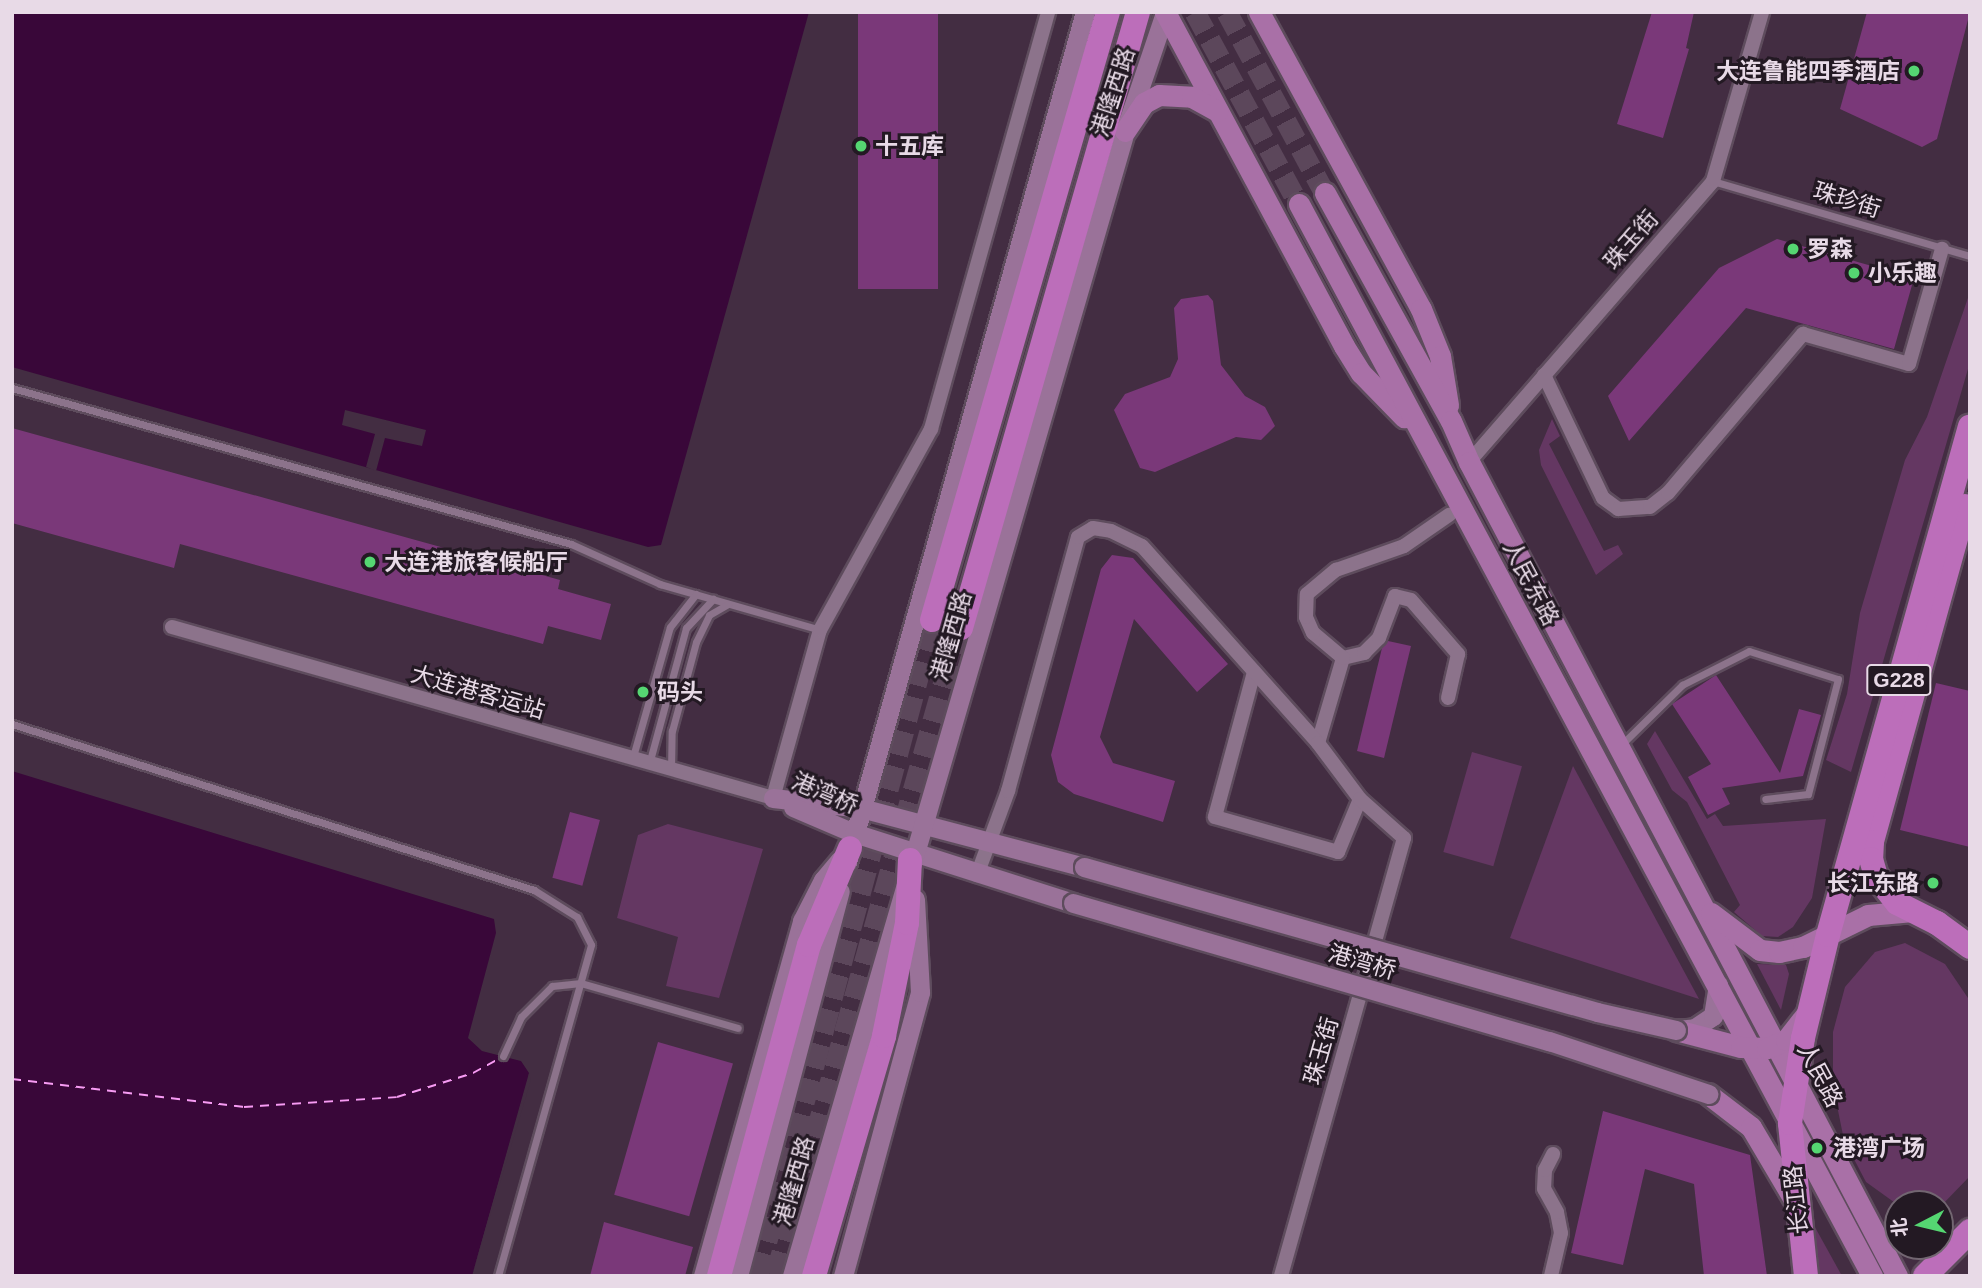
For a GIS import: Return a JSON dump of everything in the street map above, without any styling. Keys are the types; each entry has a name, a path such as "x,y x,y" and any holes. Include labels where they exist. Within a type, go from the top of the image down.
{"highway":[{"path":"932,620 1108,12"},
{"path":"961,628 1138,12"},
{"name":"G228","path":"1790,1123 1795,1084 1828,935 1970,426"},
{"name":"G228","path":"1970,489 1872,842 1876,876 1897,903 1970,947"},
{"path":"719,1276 809,944 852,841"},
{"path":"814,1276 884,1036 906,923 911,856"},
{"name":"长江路","path":"1790,1123 1796,1203 1806,1276"},
{"path":"1931,1273 1970,1231"}],"main road":[{"name":"港隆西路","path":"738,1276 815,998 861,808 1085,12"},
{"path":"1185,12 1182,27 1187,53"},
{"name":"港隆西路","path":"792,1276 920,825 1125,131 1165,13"},
{"path":"1165,13 1343,346 1380,394 1418,430"},
{"path":"1260,17 1421,309 1440,356 1451,421"},
{"path":"1125,131 1144,103 1159,94 1192,97 1219,113"},
{"name":"人民东路","path":"1325,192 1451,421 1469,463 1697,899"},
{"name":"人民东路","path":"1299,204 1718,985"},
{"name":"港湾桥","path":"773,798 861,808 1084,867 1597,1012 1676,1030"},
{"name":"港湾桥","path":"773,798 852,841 1549,1041 1625,1070 1708,1094"},
{"path":"703,1276 803,921 823,880 852,841"},
{"path":"843,1276 920,992 920,930 911,856"},
{"path":"1697,899 1739,938 1760,950 1803,947 1868,915 1913,911"},
{"name":"人民路","path":"1697,899 1897,1276"},
{"path":"1676,1030 1695,1028 1713,1016 1718,985"},
{"name":"人民路","path":"1718,985 1872,1276"},
{"path":"1676,1030 1752,1047 1775,1046 1786,1040 1810,1010"},
{"path":"1708,1094 1751,1127 1796,1203"}],"street":[{"path":"773,798 820,630 931,429 1048,12"},
{"name":"珠玉街","path":"1469,463 1713,181 1762,12"},
{"path":"1544,375 1603,498 1618,509 1650,507 1668,493 1803,334 1909,364 1942,249"},
{"path":"1448,698 1458,654 1410,600 1395,596 1379,638 1364,653 1343,657 1313,633 1306,617 1307,594 1336,570 1404,546 1450,515"},
{"path":"977,875 1008,791 1078,537 1093,528 1111,531 1142,545 1318,743 1360,800 1338,852 1216,817 1254,672"},
{"name":"大连港客运站","path":"172,627 773,798"},
{"path":"1318,743 1343,657"},
{"name":"珠玉街","path":"1281,1276 1404,838 1360,800"},
{"path":"1551,1276 1561,1233 1557,1212 1544,1189 1545,1170 1553,1154"}],"lane":[{"name":"珠珍街","path":"1713,181 1970,256"},
{"path":"12,388 571,544 660,584 820,630"},
{"path":"632,760 670,627 696,594"},
{"path":"649,764 685,628 713,599"},
{"path":"671,770 672,731 699,634 709,615 729,604"},
{"path":"1618,748 1682,685 1749,651 1838,679 1808,794 1765,799"},
{"path":"12,724 534,890 576,917 591,946 498,1276"},
{"path":"503,1056 521,1017 552,986 581,983 738,1028"}],"shaded area":[{"path":"12,12 809,12 661,545 648,547 12,367"},
{"path":"1970,292 1970,362 1851,772 1826,760 1847,694 1860,613 1905,460 1927,417"},
{"path":"1552,419 1560,436 1549,444 1604,551 1618,545 1623,554 1596,575 1541,465 1539,450"},
{"path":"1655,731 1707,819 1715,814 1723,826 1826,819 1812,898 1793,927 1778,937 1762,936 1734,912 1740,905 1687,802 1672,790 1647,744"},
{"path":"1472,752 1522,766 1493,866 1443,852"},
{"path":"1573,766 1699,999 1510,938"},
{"path":"12,771 494,919 496,933 468,1038 482,1051 521,1061 529,1073 472,1276 12,1276"},
{"path":"668,824 763,849 719,998 666,986 678,937 617,918 638,835"},
{"name":"港湾广场","path":"1905,943 1945,964 1970,1001 1970,1176 1954,1193 1954,1190 1884,1190 1884,1195 1866,1182 1844,1140 1833,1086 1833,1032 1845,987 1875,952"},
{"path":"1757,964 1786,965 1789,974 1781,1010"},
{"path":"1811,1220 1842,1276 1817,1276"}],"pier":[{"path":"345,410 426,430 422,446 385,438 376,471 366,467 375,434 342,425"},
{"path":"529,1073 531,1080 472,1276 528,1079"}],"building":[{"path":"858,12 938,12 938,289 858,289"},
{"path":"1652,12 1694,12 1686,48 1689,49 1663,138 1617,124"},
{"path":"1867,12 1970,12 1937,139 1922,147 1840,109"},
{"path":"1777,239 1914,278 1894,349 1746,308 1629,441 1608,396 1719,268"},
{"path":"1208,295 1213,301 1221,365 1245,396 1265,407 1275,426 1261,440 1236,437 1155,472 1140,468 1114,410 1125,394 1170,377 1178,359 1174,308 1181,299"},
{"name":"大连港旅客候船厅","path":"12,428 560,580 558,589 611,604 601,640 548,626 543,644 180,544 174,568 12,523"},
{"path":"1112,555 1133,558 1228,664 1197,692 1134,619 1100,737 1113,763 1175,781 1163,822 1074,794 1058,782 1051,755 1101,569"},
{"path":"1388,641 1411,646 1384,758 1357,751 1382,648"},
{"path":"1716,675 1780,773 1799,709 1821,715 1803,776 1722,788 1730,804 1708,815 1688,777 1711,764 1672,704"},
{"path":"1936,683 1970,691 1970,847 1900,830"},
{"path":"570,812 600,820 582,886 552,878"},
{"path":"658,1042 733,1063 689,1216 614,1195"},
{"path":"1603,1111 1750,1155 1767,1276 1704,1276 1694,1184 1645,1169 1623,1265 1571,1253"},
{"path":"604,1222 693,1247 685,1276 590,1276"}],"ferry route":[{"path":"12,1079 244,1107 397,1097 473,1073 502,1057"}],"tunnel":[{"path":"1195,12 1299,204"},
{"path":"1227,12 1325,193"},
{"path":"756,1276 932,620"},
{"path":"777,1276 961,628"}],"place":[{"name":"大连鲁能四季酒店","path":"1914,71"},
{"name":"十五库","path":"861,146"},
{"name":"罗森","path":"1793,249"},
{"name":"小乐趣","path":"1854,273"},
{"name":"大连港旅客候船厅","path":"370,562"},
{"name":"码头","path":"643,692"},
{"name":"长江东路","path":"1933,883"},
{"name":"港湾广场","path":"1817,1148"}]}
